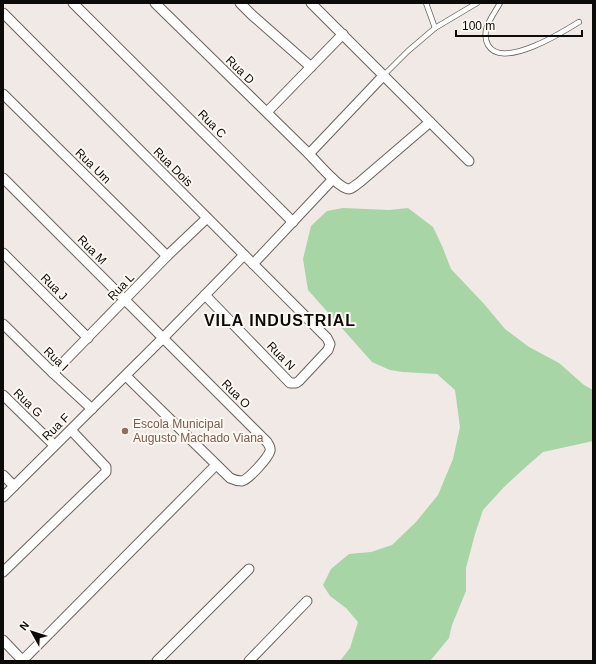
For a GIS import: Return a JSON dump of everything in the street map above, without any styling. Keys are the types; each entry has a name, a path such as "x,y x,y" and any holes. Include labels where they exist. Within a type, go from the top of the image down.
{"street":[{"name":"Rua C","path":"73,3 293,222"},
{"name":"Rua D","path":"155,3 267,112 333,179 344,188 352,188 430,122"},
{"path":"240,3 311,67"},
{"path":"311,3 469,161"},
{"name":"Rua Dois","path":"3,13 327,338 330,344 328,350 299,381 296,383 290,383"},
{"path":"267,112 343,34"},
{"path":"309,154 383,76"},
{"name":"Rua Um","path":"3,94 167,256"},
{"name":"Rua M","path":"3,178 163,338"},
{"path":"253,264 333,179"},
{"name":"Rua L","path":"53,373 167,256 207,218"},
{"name":"Rua J","path":"3,252 88,338"},
{"name":"Rua F","path":"3,496 126,376 244,255"},
{"name":"Rua N","path":"205,295 290,383"},
{"name":"Rua I","path":"3,324 92,409"},
{"name":"Rua O","path":"163,338 268,442 270,446 270,452 266,458 255,471 244,480 240,481 230,478 216,465"},
{"path":"3,640 22,661 216,465 126,376"},
{"name":"Rua G","path":"3,395 54,445"},
{"path":"3,572 106,472 106,467 71,430"},
{"path":"3,475 14,486"},
{"path":"157,661 249,570"},
{"path":"249,661 307,601"}],"lane":[{"path":"426,3 435,28"},
{"path":"383,76 408,51 435,28 476,3"},
{"path":"500,3 487,25 486,33 487,43 490,49 496,53 502,54 522,51 543,43 579,22"}],"green space":[{"path":"343,208 389,210 408,208 433,227 451,269 505,329 529,347 559,363 584,385 593,390 593,441 543,452 504,487 483,510 466,568 466,591 452,625 449,638 430,661 340,661 350,648 358,622 346,608 330,596 323,585 331,569 349,554 371,552 392,545 416,522 438,495 453,459 460,427 455,390 437,374 390,370 372,362 308,290 303,259 311,226 327,211"}],"place":[{"name":"Escola Municipal Augusto Machado Viana","path":"125,431"}],"district":[{"name":"VILA INDUSTRIAL","path":"280,320"}]}
